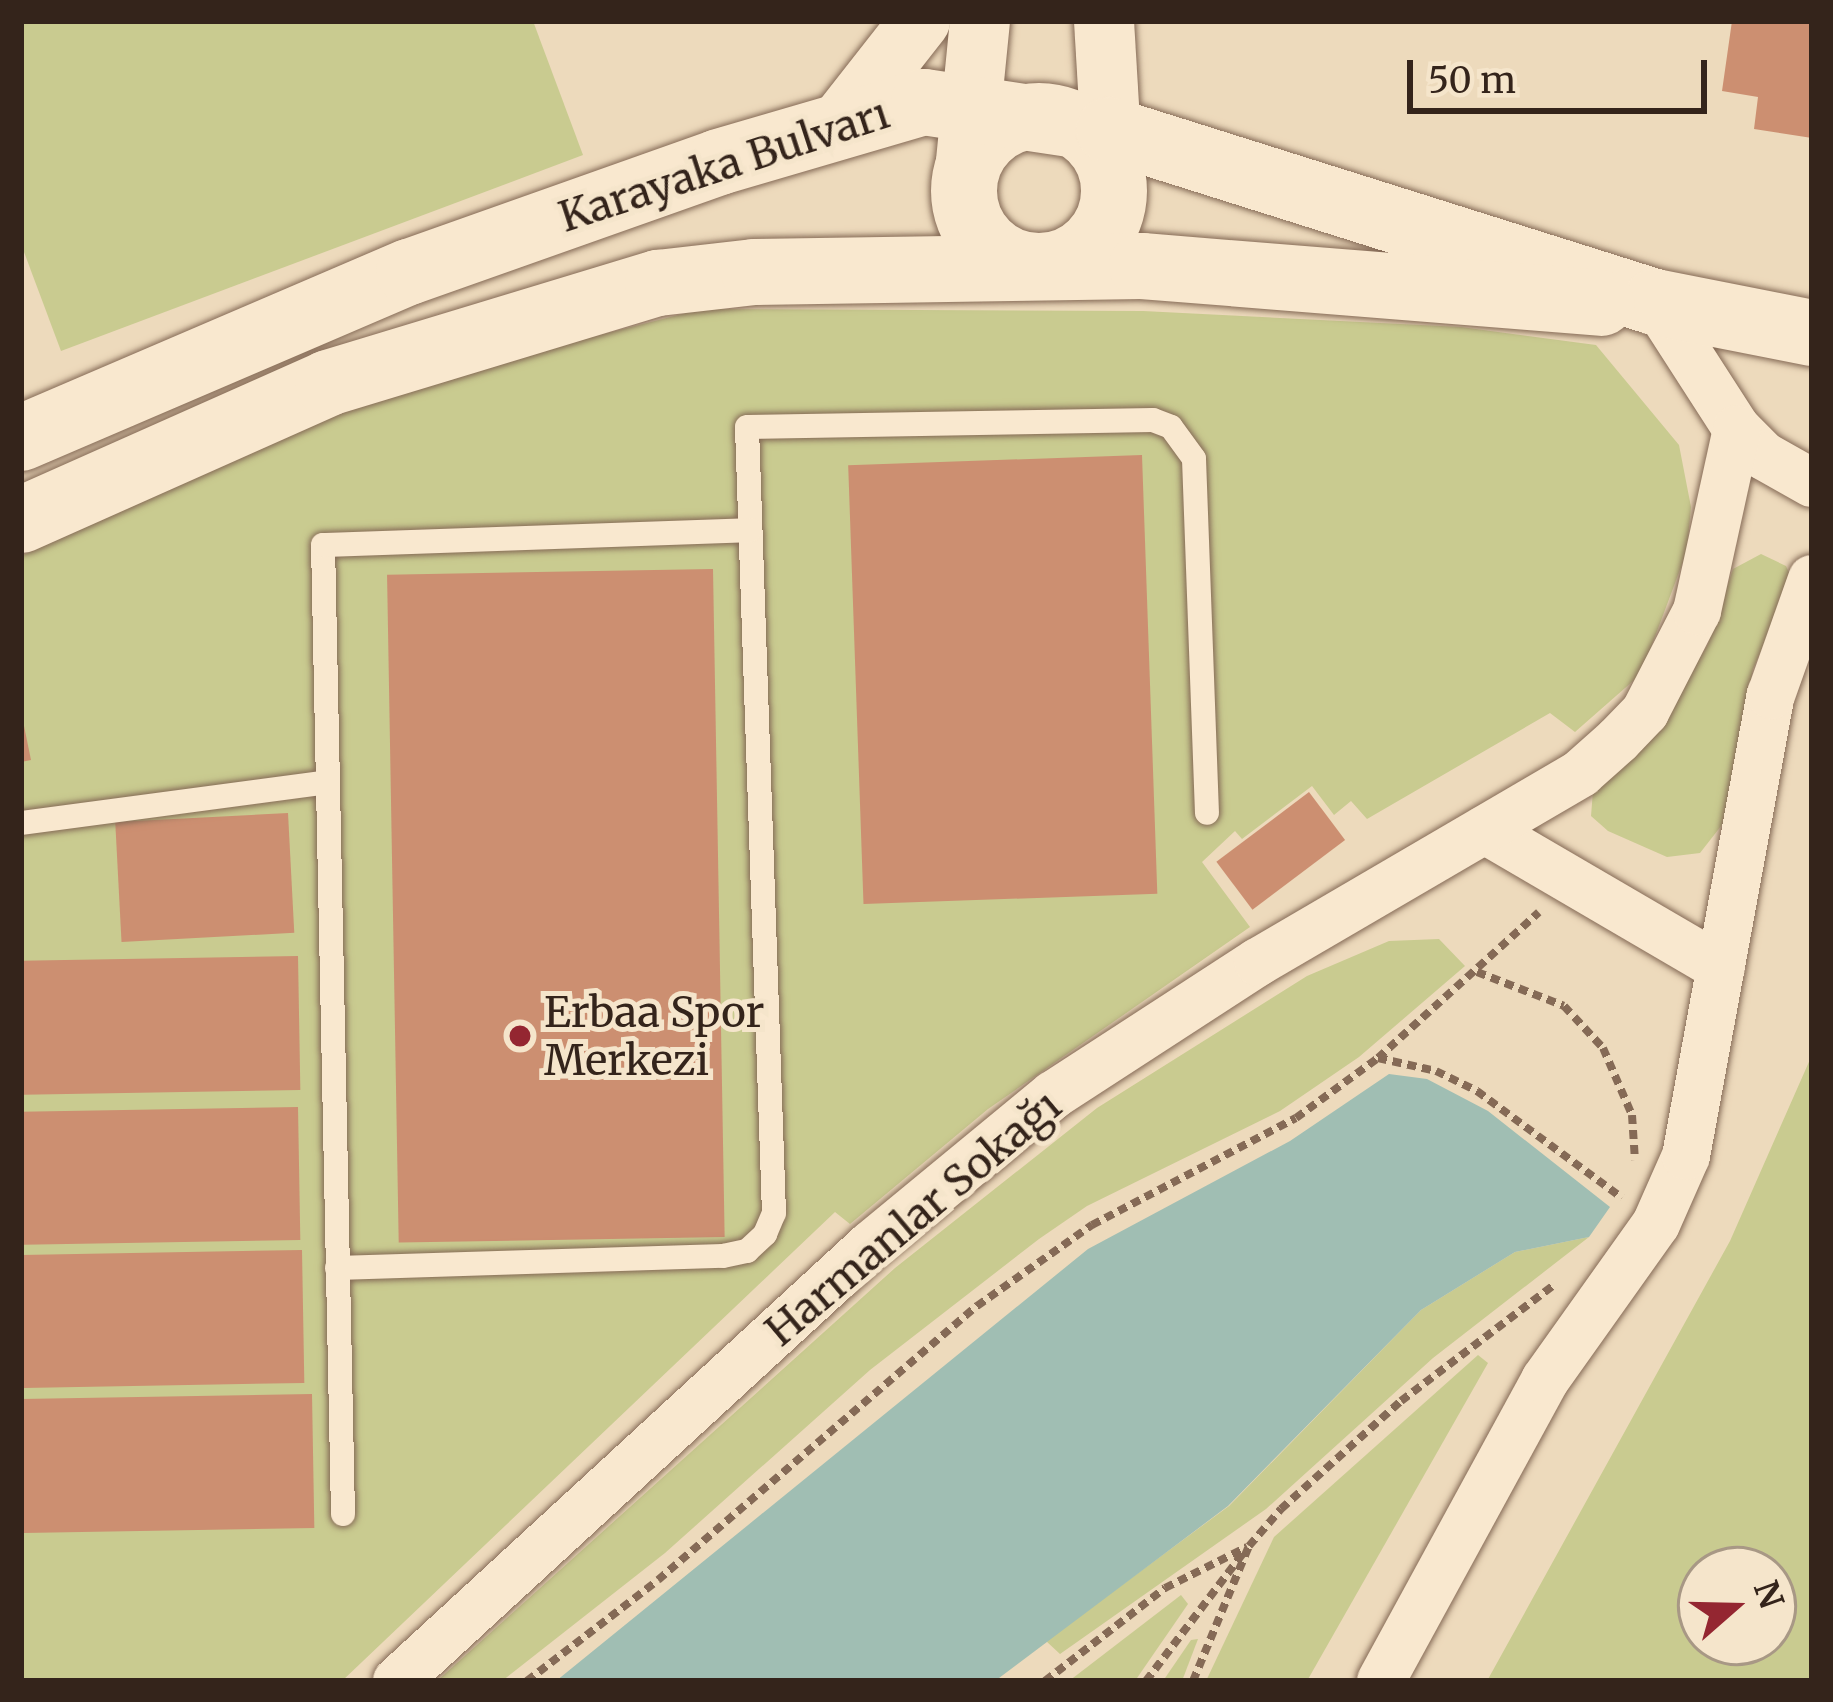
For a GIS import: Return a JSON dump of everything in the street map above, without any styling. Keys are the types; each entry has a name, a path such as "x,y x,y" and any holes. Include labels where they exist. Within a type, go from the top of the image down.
{"main road":[{"name":"Karayaka Bulvarı","path":"21,437 409,272 840,123 924,102 974,106 1654,302 1812,333"},
{"path":"997,129 1110,145 1106,225 1092,245 1072,259 1036,266 1000,256 981,239 969,218 964,181 970,161 997,129"},
{"name":"Karayaka Bulvarı","path":"21,520 328,383 573,304 754,272 1164,267 1557,304 1654,302"}],"street":[{"path":"840,123 920,21"},
{"path":"964,181 980,21"},
{"path":"1104,21 1110,145"},
{"path":"1110,145 1116,21"},
{"path":"1654,302 1737,429 1764,456 1812,483"},
{"name":"Harmanlar Sokağı","path":"397,1681 987,1147 1177,1013 1581,773 1645,712 1697,611 1737,429"},
{"path":"1381,1681 1633,1208 1702,1093 1720,968 1771,695 1812,580"},
{"path":"1485,830 1720,968"}],"lane":[{"path":"337,1268 722,1256 747,1250 766,1234 774,1213 747,428 1153,420 1171,427 1194,459 1207,813"},
{"path":"343,1514 322,544 750,530"},
{"path":"21,823 327,782"}],"path":[{"path":"527,1681 658,1580 976,1306 1092,1225 1296,1118 1378,1058 1477,972 1570,881"},
{"path":"1477,972 1564,1006 1604,1048 1631,1115 1634,1169"},
{"path":"1378,1058 1477,1091 1633,1208"},
{"path":"1146,1681 1249,1546 1401,1401 1563,1277"},
{"path":"1045,1681 1165,1588 1249,1546"},
{"path":"1192,1681 1249,1546"}],"green space":[{"path":"21,21 533,21 583,155 61,351 21,244"},
{"name":"Erbaa Spor Merkezi","path":"702,309 1143,311 1461,327 1596,345 1679,445 1691,507 1687,551 1641,674 1575,732 1550,713 1367,819 1351,801 1334,815 1312,786 1242,839 1235,831 1202,862 1250,927 988,1109 850,1224 835,1212 342,1681 21,1681 21,556 321,421 462,370"},
{"path":"1761,554 1786,566 1792,579 1753,669 1725,821 1700,853 1667,857 1608,831 1591,816 1593,791 1675,701 1708,644 1733,569"},
{"path":"1439,939 1465,966 1359,1057 1280,1111 1087,1206 1039,1239 870,1370 665,1553 502,1681 437,1681 895,1268 1097,1108 1307,976 1389,941"},
{"path":"1812,1055 1812,1681 1487,1681 1730,1241"},
{"path":"1589,1237 1433,1358 1266,1509 1060,1654 1046,1641 1229,1506 1421,1310 1515,1252"},
{"path":"1478,1355 1488,1363 1307,1681 1206,1681 1274,1537"},
{"path":"1181,1595 1188,1604 1135,1681 1069,1681"},
{"path":"1198,1639 1182,1681 1163,1681 1191,1640"}],"water":[{"path":"1389,1074 1427,1079 1488,1111 1610,1207 1589,1237 1515,1252 1421,1310 1228,1506 995,1681 556,1681 1088,1249 1290,1141"}],"building":[{"path":"1732,21 1812,21 1812,138 1754,129 1758,97 1722,91"},
{"path":"1142,455 1157,894 863,904 848,465"},
{"path":"713,569 725,1237 399,1243 387,575"},
{"path":"21,722 31,760 21,762"},
{"path":"1309,792 1345,840 1252,910 1216,862"},
{"path":"288,813 294,933 122,942 115,822"},
{"path":"298,956 300,1090 23,1095 21,961"},
{"path":"298,1107 300,1240 23,1245 21,1112"},
{"path":"302,1250 304,1383 23,1388 21,1255"},
{"path":"312,1394 314,1528 23,1533 21,1399"}],"place":[{"name":"Erbaa Spor Merkezi","path":"520,1036"}]}
